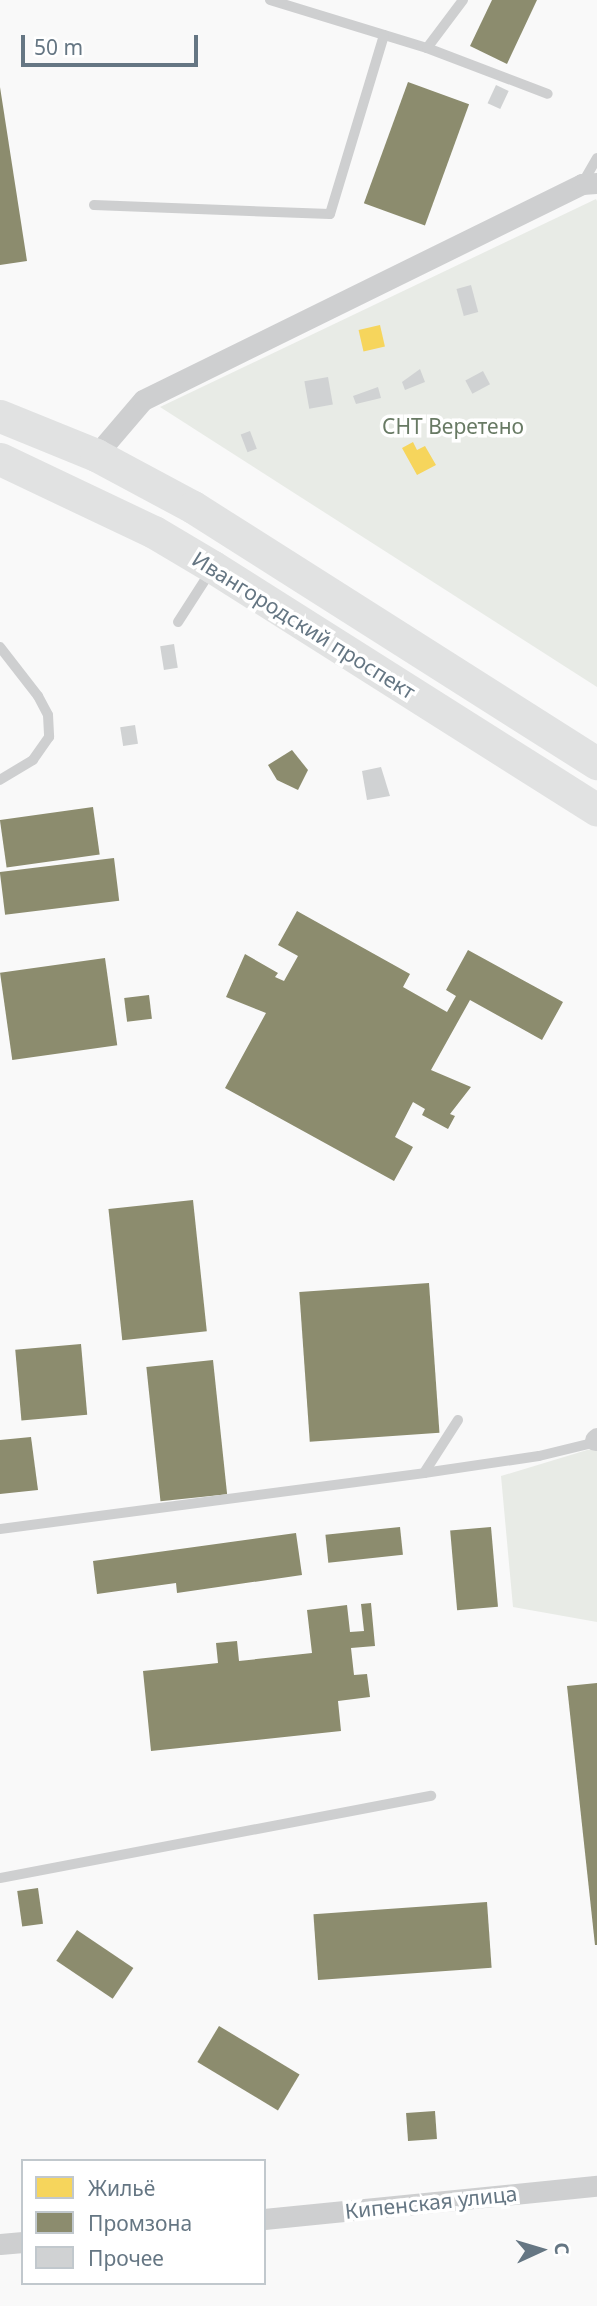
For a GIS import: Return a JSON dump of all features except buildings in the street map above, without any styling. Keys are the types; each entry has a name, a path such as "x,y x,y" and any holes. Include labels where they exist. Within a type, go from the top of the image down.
{"highway":[{"name":"Ивангородский проспект","path":"0,416 96,455 193,507 597,763"},
{"name":"Ивангородский проспект","path":"0,458 142,526 214,567 597,810"}],"street":[{"path":"96,455 144,400 589,184"},
{"name":"Кипенская улица","path":"266,2219 597,2186"},
{"path":"0,2244 21,2242"}],"lane":[{"path":"270,0 427,48 548,94"},
{"path":"427,48 463,0"},
{"path":"94,205 330,214 384,34"},
{"path":"589,184 597,158"},
{"path":"178,622 214,567"},
{"path":"0,647 38,696 48,715 49,737 33,760 0,780"},
{"path":"424,1473 458,1420"},
{"path":"0,1528 424,1473 539,1456 596,1440"},
{"path":"0,1878 431,1796"}],"green space":[{"name":"СНТ Веретено","path":"596,199 597,201 597,687 160,407"},
{"path":"597,1447 597,1622 513,1607 501,1476"}]}
